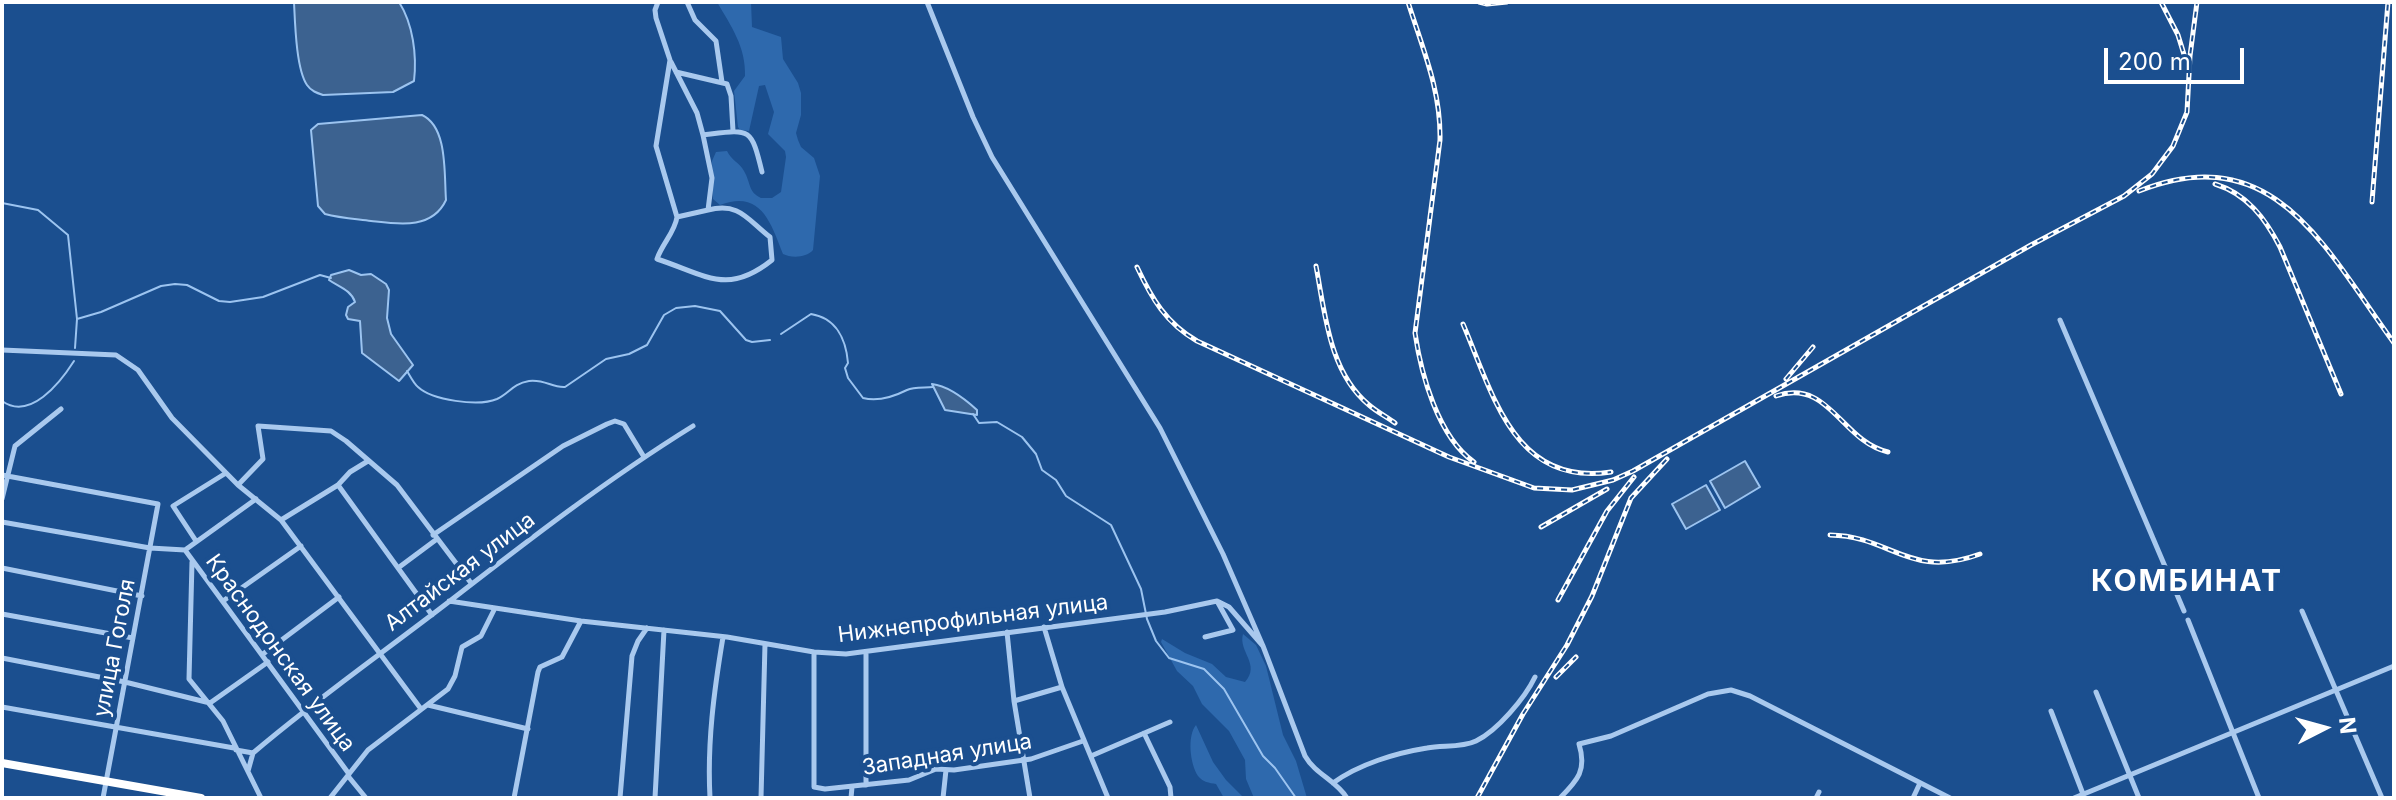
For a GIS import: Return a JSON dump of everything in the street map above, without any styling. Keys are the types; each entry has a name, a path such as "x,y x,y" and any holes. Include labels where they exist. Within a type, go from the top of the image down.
{"highway":[{"path":"2,763 201,798"}],"street":[{"path":"658,2 656,18 669,58 697,113 703,135 712,178 708,210"},
{"path":"687,2 695,20 716,41 722,83"},
{"path":"927,2 988,147 1160,428 1223,554 1263,646 1305,756 1317,772 1347,798"},
{"path":"669,58 656,146 677,217 676,225 661,246 657,259 727,281 750,276 772,260 770,237 731,207 677,217"},
{"path":"676,72 727,84 730,88 733,131"},
{"path":"703,135 733,131 752,137 762,172"},
{"path":"2060,320 2184,611"},
{"path":"2,350 123,358 138,370 172,418 238,485 281,520 424,707 528,729"},
{"path":"2,499 4,476 19,441 61,409"},
{"path":"398,568 435,537 563,446 607,424 620,422 627,428 644,457"},
{"path":"238,485 263,459 258,426 331,431 397,485 471,583"},
{"name":"Алтайская улица","path":"253,753 471,583 644,457 693,426"},
{"path":"281,520 338,485 350,472 368,461"},
{"name":"Краснодонская улица","path":"196,541 173,506 226,473"},
{"name":"улица Гоголя","path":"4,476 158,504 103,798"},
{"path":"338,485 432,615"},
{"path":"2,522 150,548 185,550 256,499"},
{"path":"223,601 301,546"},
{"name":"Краснодонская улица","path":"185,550 366,798"},
{"path":"192,561 189,679 223,721 261,798"},
{"path":"2,568 142,596"},
{"path":"263,654 339,597"},
{"name":"Нижнепрофильная улица","path":"449,601 814,652 866,653 1140,615 1217,601"},
{"path":"1217,601 1229,607 1263,646"},
{"path":"1205,637 1233,630 1217,601"},
{"path":"330,798 368,750 452,682 462,647 484,632 495,608"},
{"path":"2302,611 2382,798"},
{"path":"2,614 133,638"},
{"path":"2188,620 2259,798"},
{"path":"514,798 538,672 540,667 562,657 581,621"},
{"path":"1044,627 1062,687 1108,798"},
{"path":"620,798 632,656 647,628"},
{"path":"655,798 664,630"},
{"path":"1007,632 1014,701 1030,798"},
{"path":"710,798 708,767 712,702 723,637"},
{"path":"761,798 765,644"},
{"name":"Западная улица","path":"814,652 814,787 825,789 909,780 936,769 1023,760 1083,741"},
{"path":"866,653 866,785"},
{"path":"2,658 125,682 210,703 268,662"},
{"path":"2074,798 2394,666"},
{"path":"1333,783 1342,776 1398,754 1427,747 1476,742 1495,728 1520,701 1535,677"},
{"path":"1014,701 1062,687"},
{"path":"1560,798 1583,767 1579,744 1611,736 1708,694 1731,690 1750,696 1950,798"},
{"path":"2096,692 2139,798"},
{"path":"2,707 253,753 248,772"},
{"path":"2051,711 2083,794"},
{"path":"1091,756 1170,722"},
{"path":"1144,733 1170,787 1171,798"},
{"path":"943,798 946,770"},
{"path":"1913,798 1920,783"},
{"path":"851,798 852,787"}],"shaded area":[{"path":"294,2 399,2 413,40 414,81 393,92 323,95 312,90 300,68"},
{"path":"717,2 751,2 752,27 781,37 783,59 798,83 801,115 796,133 801,147 814,158 820,176 813,250 806,255 794,257 783,254 769,221 755,205 734,201 720,205 713,199 712,161 716,152 727,151 742,168 754,193 761,198 772,198 781,192 786,157 785,151 768,134 774,112 765,85 759,86 749,131 738,127 734,91 745,76 745,65 737,37"},
{"path":"422,115 436,130 443,152 446,200 440,210 423,221 403,224 325,214 318,206 311,130 318,124"},
{"path":"349,270 361,275 371,274 386,284 389,290 387,318 391,334 413,365 399,381 362,353 360,321 348,319 346,315 348,307 355,302 348,292 329,280 331,275"},
{"path":"932,384 945,387 962,397 977,410 977,415 945,410"},
{"path":"1745,461 1760,487 1725,508 1710,481"},
{"path":"1706,485 1720,510 1686,529 1672,504"},
{"path":"1243,634 1256,645 1266,666 1283,735 1296,761 1307,798 1254,798 1246,779 1245,760 1229,731 1202,704 1193,686 1177,671 1161,642 1162,639 1212,664 1226,677 1245,682 1251,669 1243,647"},
{"path":"1196,725 1213,762 1244,798 1224,798 1216,784 1198,776 1191,750 1191,736"}],"waterway":[{"path":"2,203 38,210 68,235 77,319 75,348"},
{"path":"77,319 161,286 187,285 219,301 230,302 263,297 320,275 331,278"},
{"path":"407,371 425,392 444,399 467,402 497,399 529,381 565,387 606,359 629,354 647,345 664,315 676,308 695,306 720,311 746,340 770,340"},
{"path":"781,334 811,314 827,320 842,338 847,354 845,368 848,378 863,398 880,399 910,389 933,387"},
{"path":"2,401 13,406 33,403 52,389 74,361"},
{"path":"973,414 979,423 997,422 1022,437 1036,454 1042,470 1056,480 1066,496 1111,525 1141,589 1147,619 1156,641 1169,658 1204,669 1224,689 1263,756 1296,798"}],"railway":[{"path":"1408,2 1434,87 1440,122 1415,333 1433,404 1450,437 1474,462"},
{"path":"1479,2 1507,2"},
{"path":"2161,2 2178,35 2186,61"},
{"path":"1137,267 1161,309 1197,341 1449,457 1534,488 1572,490 1613,480 2124,196 2152,174 2173,146 2187,112 2197,2"},
{"path":"2372,202 2388,2"},
{"path":"2139,191 2186,178 2227,179 2262,191 2292,212 2319,240 2394,343"},
{"path":"2215,184 2246,201 2274,236 2341,394"},
{"path":"1316,266 1331,341 1345,376 1369,405 1395,423"},
{"path":"1463,324 1497,406 1529,450 1551,465 1578,473 1611,472"},
{"path":"1786,379 1813,347"},
{"path":"1776,396 1794,393 1809,396 1822,403 1872,446 1888,452"},
{"path":"1477,798 1523,714 1567,645 1592,596 1631,498 1667,459"},
{"path":"1558,600 1607,511 1634,477"},
{"path":"1541,527 1607,489"},
{"path":"1830,535 1870,542 1918,560 1956,561 1980,554"},
{"path":"1556,677 1576,657"}],"district":[{"name":"КОМБИНАТ","path":"2187,582"}]}
